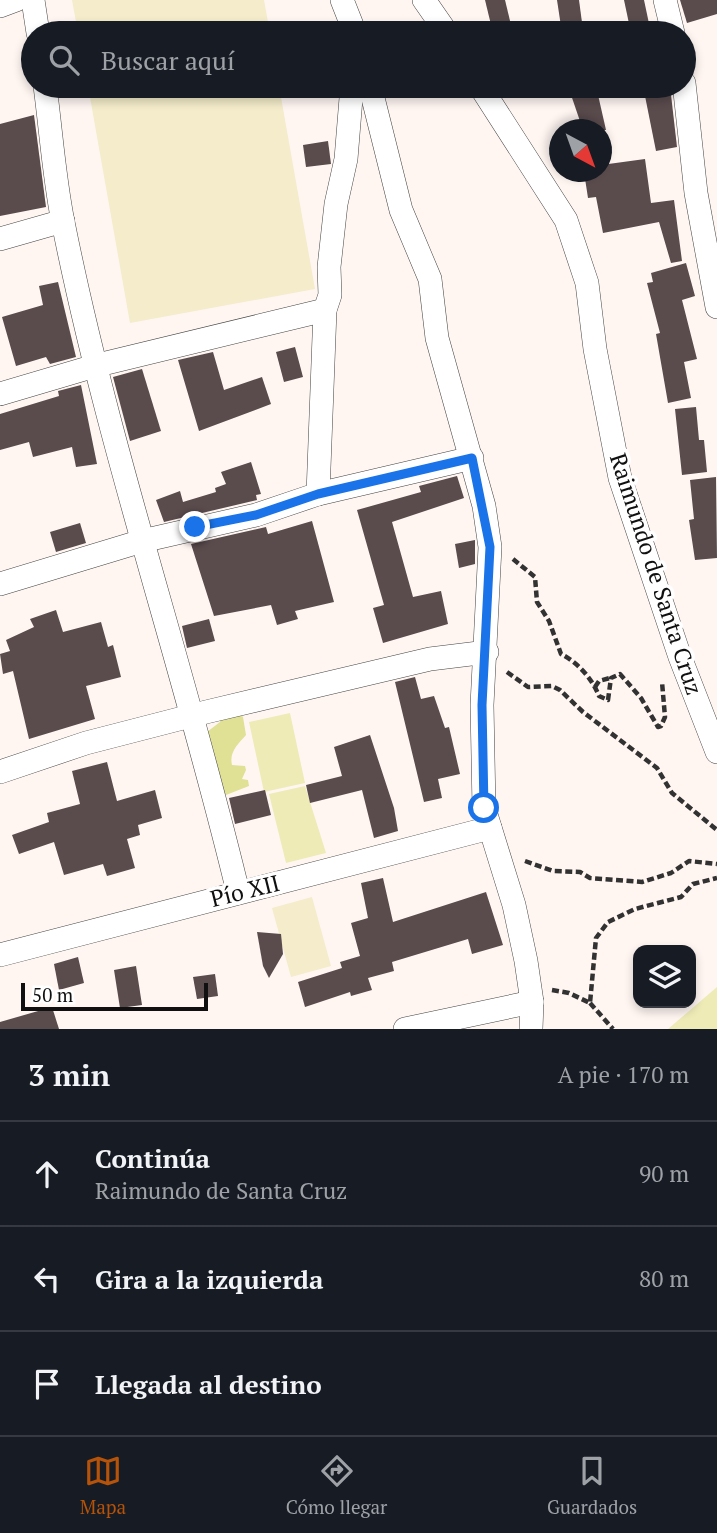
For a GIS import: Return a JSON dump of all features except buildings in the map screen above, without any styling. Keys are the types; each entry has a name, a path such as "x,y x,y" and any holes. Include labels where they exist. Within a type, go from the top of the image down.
{"street":[{"path":"0,6 16,0"},
{"path":"33,0 36,21"},
{"path":"342,0 350,21"},
{"path":"424,0 439,21"},
{"path":"665,0 670,21"},
{"path":"47,98 63,221 142,541 213,790 238,892"},
{"path":"318,494 325,310 330,295 329,267 346,159 351,98"},
{"path":"373,98 401,210 430,279 437,338 472,458 490,547 487,652 482,705 484,808 514,905 532,1002 531,1029"},
{"name":"Raimundo de Santa Cruz","path":"488,98 566,219 587,283 595,349 620,478 680,657 717,752"},
{"path":"686,98 696,193 717,307"},
{"path":"0,239 63,221"},
{"path":"0,394 98,365 325,310"},
{"path":"0,584 142,541 256,515 318,494 472,458"},
{"path":"0,772 86,743 191,717 430,659 487,652"},
{"name":"Pío XII","path":"0,955 490,828"},
{"path":"405,1029 532,1002"}],"path":[{"path":"490,547 521,564 535,577 537,601 550,621 561,653 572,659 595,687 598,696 608,700 611,678"},
{"path":"487,652 500,669 528,687 552,686 560,690 583,712 657,768 671,793 717,830"},
{"path":"595,687 599,681 620,674 627,680 654,721 662,726 665,717 663,665 680,657"},
{"path":"499,861 520,860 553,871 580,872 590,878 642,882 671,873 689,860 717,864"},
{"path":"590,1003 596,937 608,922 635,909 681,897 693,884 717,878"},
{"path":"532,1002 538,990 569,993 590,1003 613,1029"}],"shaded area":[{"path":"72,0 264,0 268,21 76,21"},
{"path":"90,98 281,98 315,289 130,323"},
{"path":"290,713 305,783 264,792 249,722"},
{"path":"305,786 326,853 286,863 269,794"},
{"path":"312,897 331,966 291,977 272,908"},
{"path":"717,987 717,1029 668,1029 696,1008 696,1005"}],"green space":[{"path":"238,712 243,717 246,735 237,745 231,760 232,765 245,766 242,779 248,780 249,786 226,795 207,732 220,722 220,717"}],"route":[{"path":"195,527 256,515 318,494 472,458 484,506 490,547 490,601 482,705 484,808"}]}
